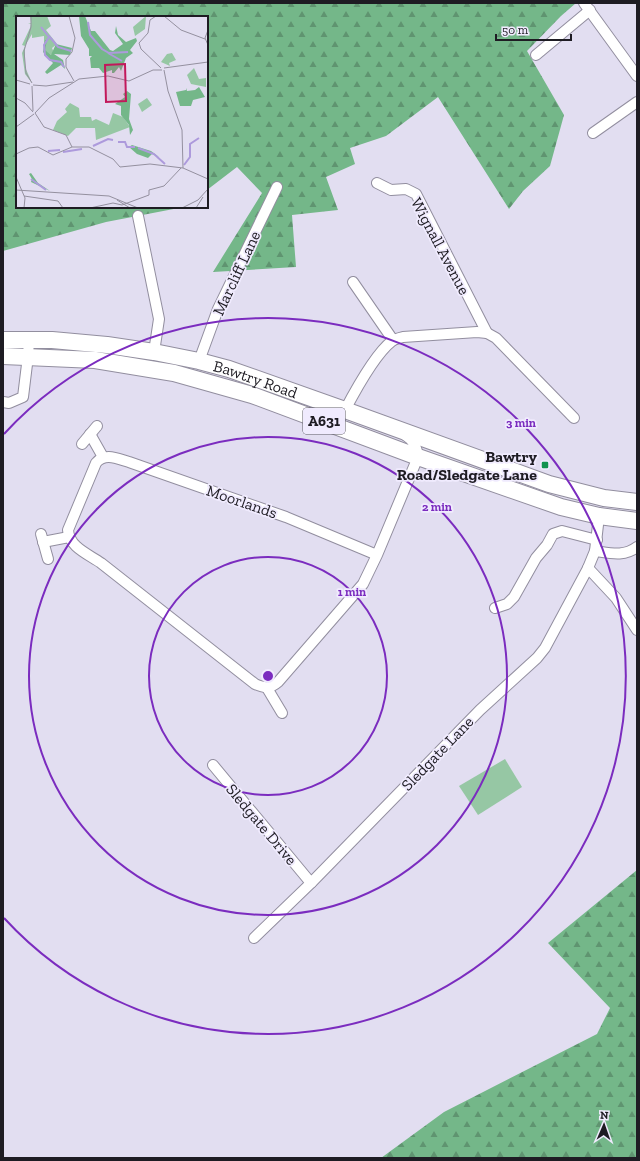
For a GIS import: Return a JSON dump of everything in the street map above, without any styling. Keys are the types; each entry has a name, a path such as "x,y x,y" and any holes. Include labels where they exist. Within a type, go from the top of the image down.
{"main road":[{"name":"Bawtry Road","path":"3,340 52,340 107,345 199,361 229,369 562,487 604,498 637,502"},
{"name":"Bawtry Road","path":"3,356 96,360 174,373 252,395 418,457 548,502 599,516 637,521"},
{"name":"A631","path":"453,449 450,457 451,461 486,481"}],"street":[{"path":"536,56 587,7 637,76"},
{"path":"593,133 637,102"},
{"name":"Wignall Avenue","path":"377,183 391,190 406,189 416,194 487,333"},
{"name":"Marcliff Lane","path":"199,361 218,309 277,187"},
{"path":"138,216 159,319 154,352"},
{"path":"352,282 393,340"},
{"path":"345,410 364,377 385,347 393,340 403,337 477,332 487,333 496,338 574,418"},
{"path":"3,402 9,403 23,397 28,356 28,340"},
{"path":"82,444 97,426"},
{"path":"90,434 103,457 99,459 93,469 70,523 68,530 71,541 255,684 267,688 278,682 363,584 377,555 418,457 418,449 414,443 395,428"},
{"name":"Moorlands","path":"103,457 108,456 129,462 240,500 286,517 377,555"},
{"path":"596,545 599,516"},
{"path":"495,608 507,604 514,597 536,558 547,545 553,534 562,531 623,554 637,547"},
{"path":"48,559 42,538 69,536"},
{"name":"Sledgate Lane","path":"254,938 311,883 480,710 537,658 545,648 588,568 596,545"},
{"path":"588,568 616,598 637,630"},
{"path":"267,688 282,713"},
{"name":"Sledgate Drive","path":"213,765 311,883"}],"green space":[{"path":"3,3 576,3 561,16 527,51 564,115 550,166 523,191 509,209 438,97 386,136 350,148 355,164 326,177 338,210 292,215 296,267 213,272 262,193 237,167 208,189 208,16 16,16 16,208 179,208 106,222 3,251"},
{"path":"505,759 522,787 478,815 459,786"},
{"path":"637,870 637,1158 381,1158 444,1112 597,1034 610,1008 548,943"}],"place":[{"name":"Bawtry Road/Sledgate Lane","path":"545,465"}]}
